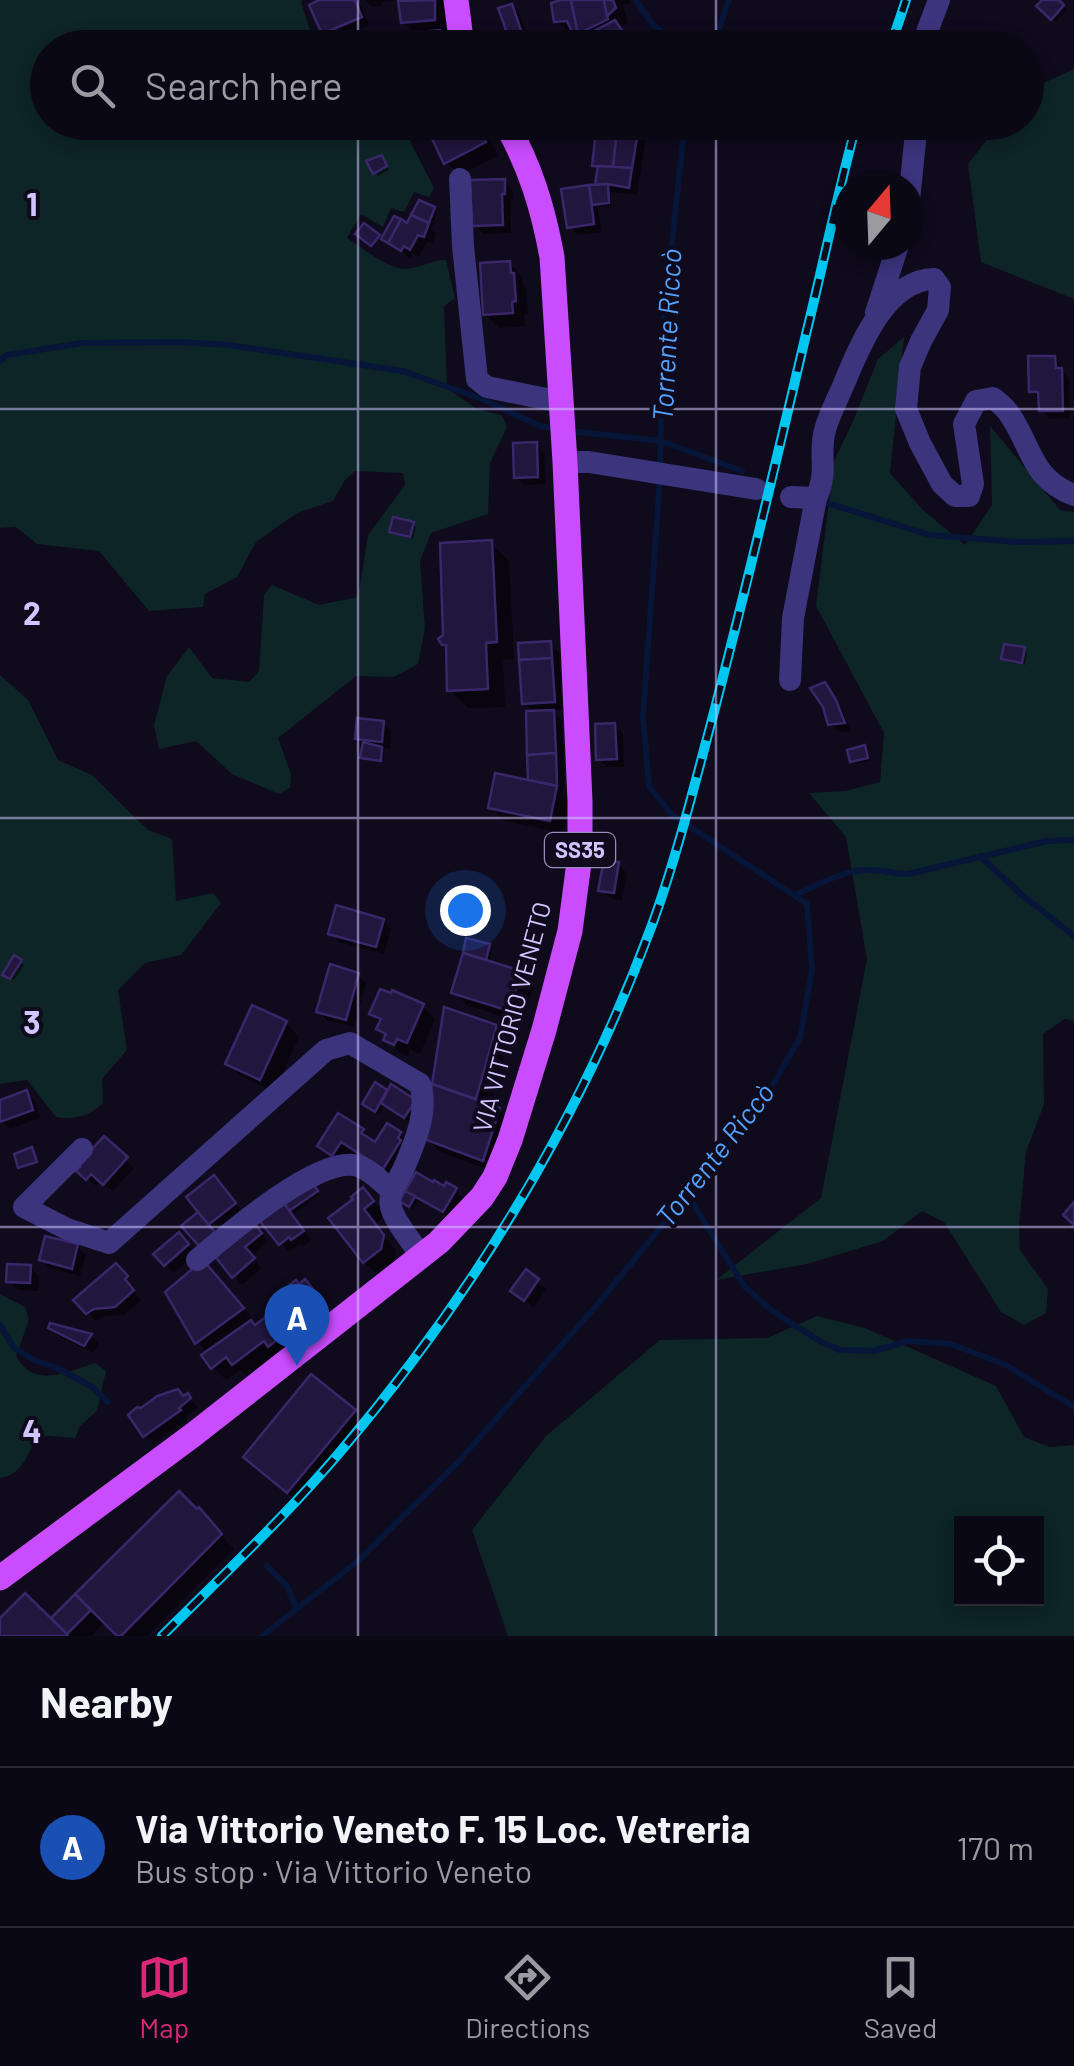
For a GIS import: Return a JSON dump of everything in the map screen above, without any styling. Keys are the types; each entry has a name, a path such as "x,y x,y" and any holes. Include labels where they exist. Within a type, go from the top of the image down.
{"main road":[{"path":"456,0 460,30"},
{"name":"VIA VITTORIO VENETO","path":"0,1578 193,1434 454,1229 495,1177 510,1140 570,931 580,855 577,462 561,402 547,228 531,172 514,140"}],"street":[{"path":"928,30 939,0"},
{"path":"912,170 914,140"},
{"path":"460,179 477,379 487,386 561,402"},
{"path":"790,680 793,618 816,498 824,482 824,433 874,319 893,260"},
{"path":"874,319 901,292 922,280 934,279 940,287 938,310 910,368 906,409 942,484 955,496 969,496 973,484 964,424 976,401 993,398 1009,412 1036,468 1074,495"},
{"path":"577,462 756,489"},
{"path":"791,497 816,498"},
{"path":"82,1149 24,1207 67,1229 109,1243 326,1050 350,1043 420,1084 424,1095 421,1122 392,1191 391,1208 420,1256"},
{"path":"197,1260 256,1210 326,1168 356,1164 392,1191"}],"green space":[{"path":"0,0 303,0 310,30 30,30 30,140 410,140 434,188 429,197 414,192 404,212 391,208 383,227 361,214 347,238 399,268 446,260 455,298 444,306 447,388 477,409 502,415 507,427 490,463 488,514 431,533 420,561 425,628 418,664 394,677 356,676 278,738 291,774 290,788 279,794 232,774 196,741 159,749 154,725 167,676 189,647 212,678 249,682 259,671 264,595 272,585 319,605 358,597 368,535 405,485 403,473 355,471 333,501 297,513 256,542 237,577 205,594 203,607 149,611 99,551 37,544 16,527 0,528"},
{"path":"1074,69 1074,299 981,262 968,164 987,140 1044,140 1044,83"},
{"path":"904,337 890,473 924,511 965,545 992,505 990,426 1060,510 1074,512 1074,1021 1065,1019 1043,1034 1044,1104 1026,1152 1019,1226 1020,1250 1048,1289 1046,1313 1024,1325 1001,1312 944,1222 922,1211 883,1241 807,1264 716,1280 821,1198 867,959 846,837 809,793 846,791 880,782 884,733 816,606 834,461 878,359"},
{"path":"0,675 28,700 58,760 92,775 148,830 172,839 176,901 213,893 221,903 181,955 145,963 118,990 127,1050 102,1079 103,1103 75,1117 56,1117 27,1080 0,1084"},
{"path":"0,1294 25,1307 29,1320 16,1356 23,1366 41,1375 95,1363 106,1371 97,1411 80,1426 75,1438 37,1435 19,1468 0,1478"},
{"path":"817,1316 865,1328 996,1386 1024,1437 1050,1447 1074,1445 1074,1636 508,1636 472,1530 546,1436 660,1340 767,1338"}],"building":[{"path":"319,0 355,0 362,17 331,30 320,30 309,5"},
{"path":"435,0 435,20 401,23 398,1"},
{"path":"571,0 577,30 571,30 567,21 554,22 551,3"},
{"path":"571,0 604,0 608,19 577,30"},
{"path":"604,0 613,0 616,8 607,16"},
{"path":"1042,0 1059,0 1064,5 1051,20 1036,6"},
{"path":"512,4 521,30 506,30 498,8"},
{"path":"615,20 622,30 596,30"},
{"path":"433,140 485,140 486,142 444,164"},
{"path":"595,140 616,140 613,167 592,166"},
{"path":"616,140 637,140 632,168 613,167"},
{"path":"382,155 387,166 373,174 366,161"},
{"path":"598,166 632,168 629,188 595,185"},
{"path":"505,179 503,225 472,226 470,180"},
{"path":"608,184 609,203 592,205 589,185"},
{"path":"589,185 594,224 567,228 561,189"},
{"path":"419,200 435,207 429,223 411,215"},
{"path":"411,215 429,223 424,237 418,235 410,250 404,246 401,251 388,243 401,219 407,223"},
{"path":"394,216 401,219 388,243 381,239"},
{"path":"364,223 380,235 371,246 355,234"},
{"path":"510,261 516,301 512,302 513,313 483,315 480,263"},
{"path":"1028,356 1055,356 1056,368 1062,368 1063,411 1039,411 1038,392 1029,392"},
{"path":"537,442 538,477 514,478 513,443"},
{"path":"393,517 414,522 410,537 389,532"},
{"path":"492,540 497,642 486,643 488,689 447,691 446,645 438,639 443,635 440,543"},
{"path":"551,641 552,658 519,660 518,643"},
{"path":"1004,644 1025,647 1022,663 1001,659"},
{"path":"552,658 555,702 522,704 519,660"},
{"path":"825,682 845,723 828,725 823,707 810,688"},
{"path":"554,710 556,753 527,755 526,711"},
{"path":"357,718 384,721 382,742 355,739"},
{"path":"615,723 617,759 596,760 595,724"},
{"path":"363,742 382,747 381,761 360,758"},
{"path":"865,745 868,758 850,762 847,750"},
{"path":"556,753 557,786 528,780 527,755"},
{"path":"495,773 557,786 550,821 488,808"},
{"path":"604,859 619,862 614,893 598,891"},
{"path":"336,905 384,919 376,947 328,934"},
{"path":"466,938 490,944 486,960 463,953"},
{"path":"463,953 522,971 509,1011 451,993"},
{"path":"14,955 22,960 10,979 2,975"},
{"path":"330,964 359,973 346,1020 316,1012"},
{"path":"380,989 424,1004 407,1043 397,1039 394,1045 383,1040 386,1034 376,1029 381,1019 369,1014"},
{"path":"252,1005 287,1021 260,1080 225,1064"},
{"path":"444,1007 497,1025 476,1099 432,1084"},
{"path":"375,1082 387,1090 375,1112 362,1104"},
{"path":"391,1084 416,1100 404,1118 381,1103"},
{"path":"432,1084 500,1108 483,1161 424,1139"},
{"path":"27,1090 33,1110 0,1122 0,1100"},
{"path":"338,1113 364,1129 361,1133 375,1142 387,1123 401,1132 401,1140 383,1169 341,1142 332,1156 317,1146"},
{"path":"104,1136 128,1157 103,1185 91,1174 86,1180 76,1171"},
{"path":"32,1147 37,1162 18,1168 14,1154"},
{"path":"416,1172 433,1182 444,1186 446,1182 457,1188 443,1212 405,1191"},
{"path":"214,1175 236,1203 208,1225 186,1197"},
{"path":"312,1182 318,1191 289,1211 283,1202"},
{"path":"363,1187 374,1201 364,1209 384,1235 381,1249 363,1263 328,1218"},
{"path":"405,1191 415,1196 409,1207 399,1201"},
{"path":"283,1202 304,1231 279,1245 258,1219"},
{"path":"1074,1202 1074,1225 1063,1215"},
{"path":"198,1212 215,1232 199,1246 181,1226"},
{"path":"253,1222 262,1233 245,1247 255,1258 232,1278 214,1255"},
{"path":"179,1232 189,1244 164,1266 153,1254"},
{"path":"45,1236 78,1244 72,1269 39,1260"},
{"path":"203,1260 244,1308 195,1344 165,1292"},
{"path":"116,1263 134,1290 115,1307 86,1314 73,1300"},
{"path":"7,1264 31,1265 30,1283 6,1282"},
{"path":"526,1269 539,1279 524,1301 510,1291"},
{"path":"305,1279 322,1301 310,1310 305,1304 289,1317 273,1298 296,1280 299,1284"},
{"path":"281,1306 295,1326 268,1347 264,1341 232,1365 226,1357 211,1369 201,1355 251,1320 255,1325"},
{"path":"50,1323 92,1334 84,1346 48,1328"},
{"path":"311,1374 356,1410 287,1493 243,1457"},
{"path":"178,1389 191,1398 181,1410 143,1437 128,1415 157,1396"},
{"path":"179,1491 222,1534 117,1636 75,1594"},
{"path":"25,1593 68,1636 0,1636 0,1618"},
{"path":"75,1594 91,1610 67,1634 51,1618"}],"waterway":[{"path":"636,0 660,30"},
{"name":"Torrente Riccò","path":"718,30 729,0"},
{"name":"Torrente Riccò","path":"262,1636 358,1561 457,1463 597,1305 755,1115 800,1038 812,969 807,904 671,814 649,786 643,716 660,478 662,334 683,140"},
{"path":"0,361 7,355 82,343 229,345 403,371 482,399 540,426 558,429"},
{"name":"Torrente Riccò","path":"570,431 661,441 742,471"},
{"path":"824,502 930,535 1019,542 1074,541"},
{"path":"795,895 857,871 908,874 1047,841 1074,840"},
{"path":"980,856 1074,936"},
{"path":"687,1194 744,1286 771,1310 821,1342 840,1350 874,1351 908,1341 951,1344 1006,1365 1074,1407"},
{"path":"0,1325 14,1348 91,1386 108,1402"},
{"path":"267,1566 287,1586 297,1609"}],"railway":[{"path":"896,30 906,0"},
{"path":"162,1636 297,1500 389,1392 435,1331 519,1202 592,1067 624,997 670,873 750,569 852,140"}],"place":[{"name":"Via Vittorio Veneto F. 15 Loc. Vetreria","path":"297,1366"}]}
